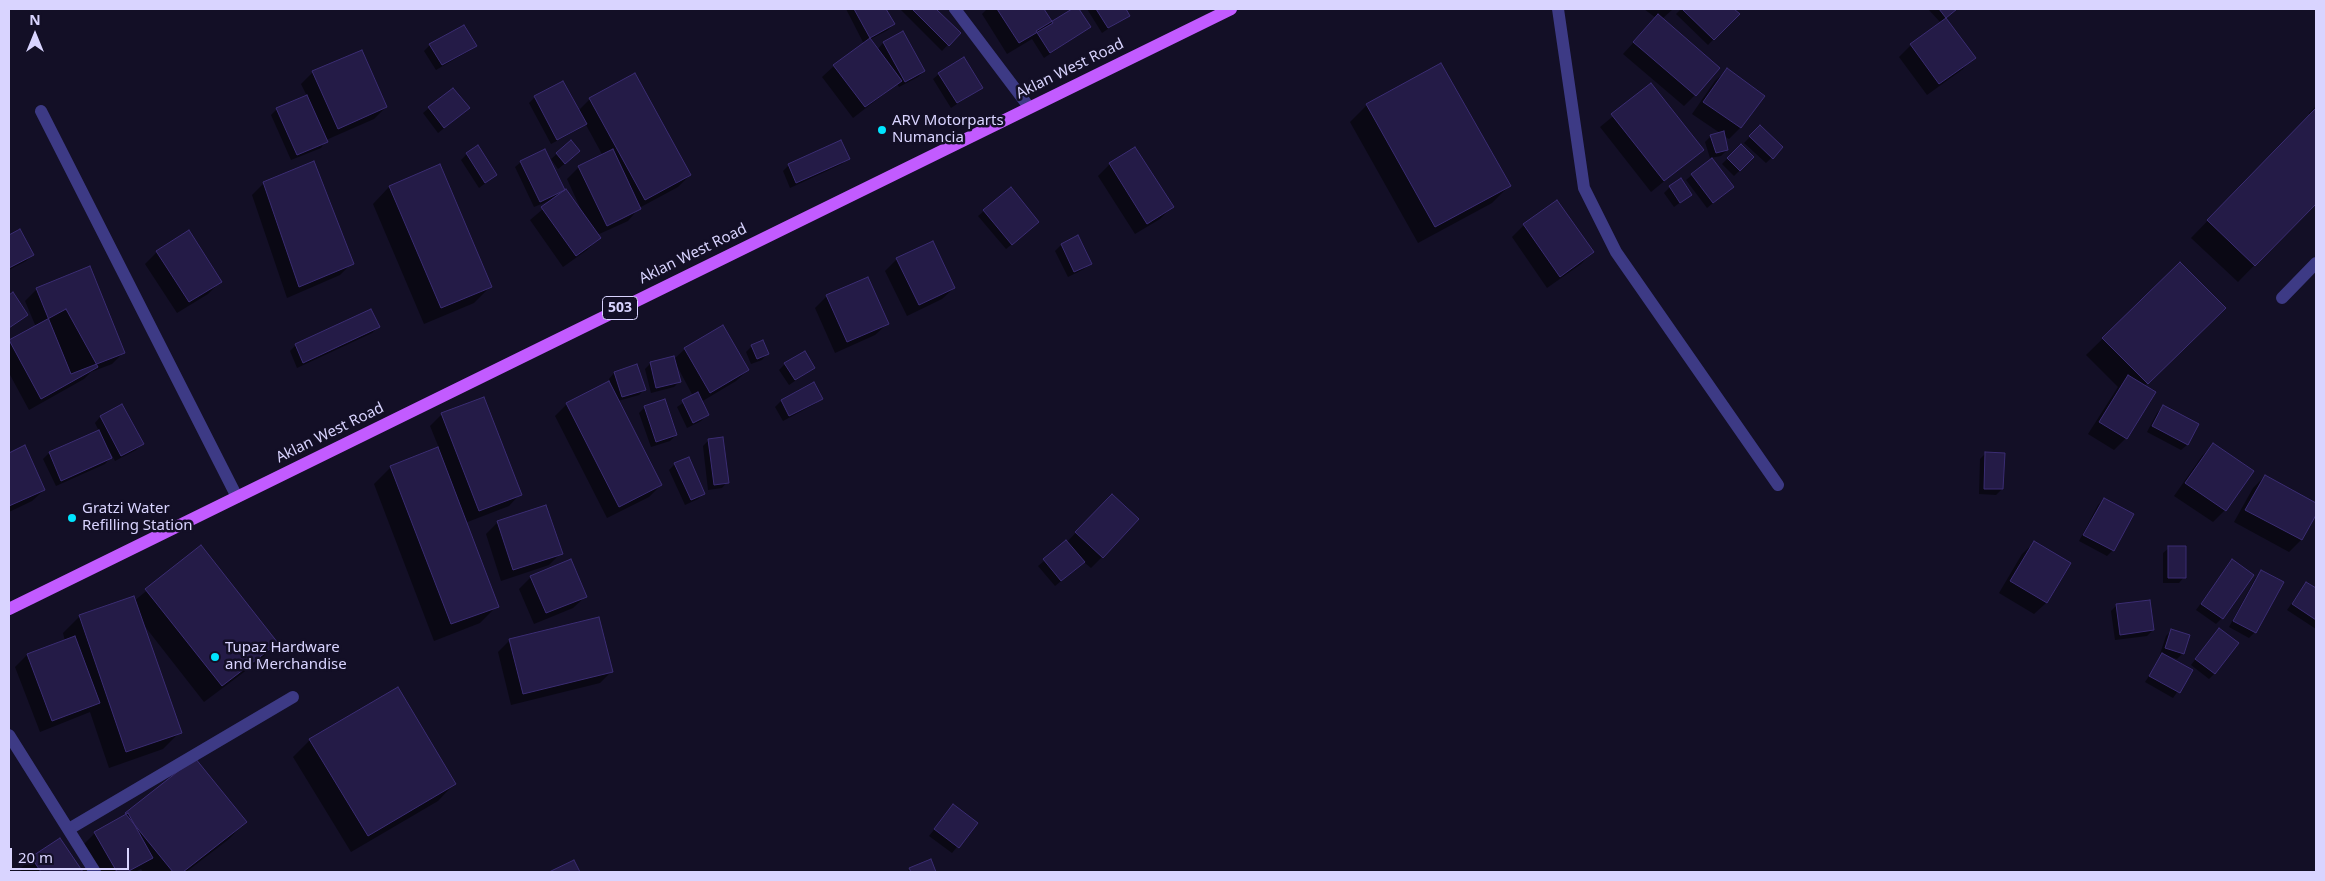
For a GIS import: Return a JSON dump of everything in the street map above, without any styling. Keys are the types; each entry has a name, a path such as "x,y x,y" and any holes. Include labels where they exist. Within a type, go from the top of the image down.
{"main road":[{"name":"Aklan West Road","path":"9,609 1231,9"}],"street":[{"path":"955,9 1030,107"},
{"path":"1558,9 1584,188 1616,252 1778,485"},
{"path":"41,111 237,496"},
{"path":"2282,298 2316,263"},
{"path":"69,828 293,697"},
{"path":"9,735 95,872"}],"building":[{"path":"854,9 886,9 895,24 870,38"},
{"path":"912,9 936,9 961,33 949,46"},
{"path":"997,9 1044,9 1053,23 1019,43"},
{"path":"1072,9 1079,9 1091,27 1050,53 1036,31"},
{"path":"1096,9 1126,9 1130,16 1108,28"},
{"path":"1682,9 1734,9 1740,14 1714,40"},
{"path":"1939,9 1957,9 1946,18"},
{"path":"1658,14 1720,68 1696,96 1633,42"},
{"path":"1946,18 1976,58 1939,84 1910,44"},
{"path":"464,25 477,46 442,65 429,44"},
{"path":"903,31 925,71 905,82 883,42"},
{"path":"870,38 902,81 865,107 833,65"},
{"path":"362,50 387,107 338,129 312,71"},
{"path":"964,57 983,88 957,103 938,73"},
{"path":"1441,63 1511,186 1435,227 1366,104"},
{"path":"1727,68 1765,96 1741,128 1703,102"},
{"path":"635,73 691,175 645,200 589,98"},
{"path":"563,81 587,124 557,140 534,96"},
{"path":"1651,83 1704,150 1664,181 1611,114"},
{"path":"453,88 470,108 444,128 428,107"},
{"path":"307,95 328,142 297,155 276,108"},
{"path":"2316,108 2316,204 2255,266 2207,220"},
{"path":"1760,125 1783,147 1773,159 1749,136"},
{"path":"1724,131 1728,150 1716,153 1710,135"},
{"path":"571,140 580,151 565,164 556,153"},
{"path":"841,140 850,159 796,183 788,164"},
{"path":"1741,144 1754,157 1740,171 1727,158"},
{"path":"478,145 497,175 485,183 466,153"},
{"path":"1135,147 1174,207 1147,224 1109,163"},
{"path":"545,149 565,190 540,202 520,161"},
{"path":"613,149 641,209 607,226 578,166"},
{"path":"1712,158 1734,187 1713,203 1691,174"},
{"path":"314,161 354,264 299,287 263,182"},
{"path":"440,164 492,287 441,308 389,186"},
{"path":"1681,178 1692,195 1680,203 1669,186"},
{"path":"1011,187 1039,222 1012,245 983,210"},
{"path":"566,189 601,238 576,256 541,207"},
{"path":"1557,200 1594,252 1560,277 1523,224"},
{"path":"20,229 34,255 9,268 9,235"},
{"path":"189,230 222,282 189,302 156,251"},
{"path":"1078,235 1092,264 1074,272 1061,244"},
{"path":"933,241 955,288 919,305 896,258"},
{"path":"2180,262 2226,308 2148,384 2102,338"},
{"path":"90,266 125,353 71,374 36,288"},
{"path":"868,277 889,324 847,342 826,295"},
{"path":"13,292 28,315 9,328 9,295"},
{"path":"66,309 98,367 41,399 9,340"},
{"path":"371,309 380,327 303,363 295,344"},
{"path":"723,325 749,370 710,393 684,348"},
{"path":"763,340 769,354 757,359 751,345"},
{"path":"805,351 815,368 795,380 784,363"},
{"path":"674,356 681,382 656,388 650,362"},
{"path":"637,364 646,390 622,397 614,372"},
{"path":"2128,375 2156,392 2127,439 2099,422"},
{"path":"609,381 662,485 619,507 566,403"},
{"path":"814,382 823,399 789,416 781,400"},
{"path":"698,392 709,415 693,423 682,400"},
{"path":"484,397 522,495 479,511 441,413"},
{"path":"665,399 677,435 656,442 644,406"},
{"path":"122,404 144,444 121,456 100,416"},
{"path":"2163,405 2199,424 2188,445 2152,426"},
{"path":"99,430 112,458 61,481 49,452"},
{"path":"723,437 729,483 714,485 708,439"},
{"path":"2213,443 2254,471 2226,511 2185,483"},
{"path":"25,445 45,490 9,506 9,453"},
{"path":"438,447 499,607 451,624 390,466"},
{"path":"1985,452 2005,453 2003,489 1984,489"},
{"path":"689,457 705,494 691,500 674,463"},
{"path":"2265,475 2316,503 2316,515 2302,540 2245,510"},
{"path":"1112,494 1139,519 1103,558 1075,532"},
{"path":"2104,498 2134,514 2114,551 2083,535"},
{"path":"546,505 563,554 513,570 497,521"},
{"path":"1066,540 1085,562 1061,581 1043,559"},
{"path":"2034,541 2071,563 2047,603 2010,581"},
{"path":"201,545 278,643 222,686 145,589"},
{"path":"2168,546 2186,546 2186,578 2168,578"},
{"path":"571,559 587,597 546,613 530,576"},
{"path":"2232,559 2254,575 2223,619 2201,604"},
{"path":"2261,570 2284,582 2256,633 2233,621"},
{"path":"2306,582 2316,588 2316,620 2292,604"},
{"path":"134,596 182,733 126,752 79,615"},
{"path":"2150,600 2154,630 2120,635 2116,604"},
{"path":"599,617 613,672 523,694 509,639"},
{"path":"2219,628 2239,643 2215,674 2195,659"},
{"path":"2171,629 2190,635 2184,654 2165,648"},
{"path":"75,636 100,703 52,721 27,654"},
{"path":"2162,653 2193,670 2180,693 2149,676"},
{"path":"398,687 456,784 368,836 309,739"},
{"path":"195,758 247,822 183,872 173,872 125,813"},
{"path":"953,804 978,823 959,848 934,829"},
{"path":"128,813 153,858 127,872 117,872 94,832"},
{"path":"60,838 83,872 41,872 31,857"},
{"path":"931,859 936,872 911,872 909,868"},
{"path":"574,860 580,872 549,872"}],"place":[{"name":"ARV Motorparts Numancia","path":"882,130"},
{"name":"Gratzi Water Refilling Station","path":"72,518"},
{"name":"Tupaz Hardware and Merchandise","path":"215,657"}]}
